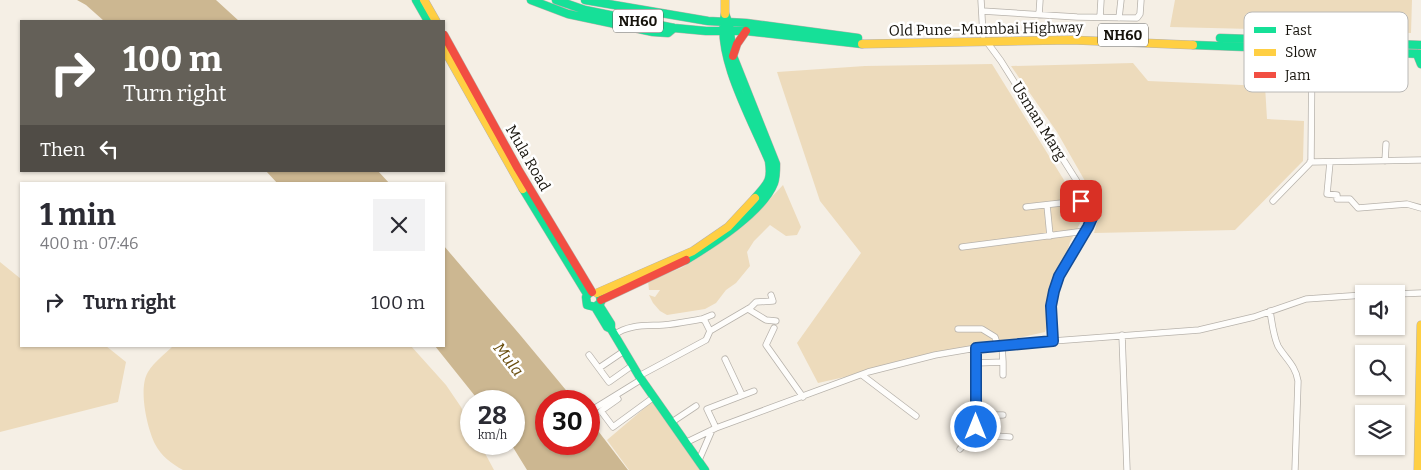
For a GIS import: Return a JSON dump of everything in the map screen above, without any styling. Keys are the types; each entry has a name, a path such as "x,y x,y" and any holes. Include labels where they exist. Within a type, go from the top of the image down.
{"main road":[{"path":"416,0 427,20"},
{"path":"424,0 435,20"},
{"path":"531,0 576,17 663,33 674,28"},
{"name":"Old Pune–Mumbai Highway","path":"556,0 585,10 674,28 706,31 746,31 858,44 985,39 1071,33 1244,39"},
{"name":"Old Pune–Mumbai Highway","path":"585,0 708,21 726,19 859,38 1071,40 1244,46"},
{"path":"610,0 627,8"},
{"path":"595,298 700,246 734,222 770,181 770,165 725,52 725,0"},
{"path":"595,298 704,251 738,226 767,195 775,183 777,170 775,159 733,56 726,30"},
{"path":"733,56 737,44 746,31"},
{"name":"Mula Road","path":"445,37 518,168 595,298 606,327 612,332 640,377 706,470"},
{"name":"Old Pune–Mumbai Highway","path":"1408,45 1421,45"},
{"path":"445,51 512,171 595,298"},
{"path":"1419,54 1421,64"},
{"path":"1419,470 1421,325"}],"street":[{"path":"627,8 633,0"},
{"path":"982,0 985,39"},
{"path":"1039,14 1040,0"},
{"path":"1100,17 1101,0"},
{"path":"1119,18 1121,0"},
{"path":"982,11 1119,18 1138,17 1141,0"},
{"name":"Usman Marg","path":"985,39 1002,60 1088,200 1092,210 1092,218 1059,276 1054,291 1051,306 1053,341"},
{"path":"1273,201 1310,162 1312,92"},
{"path":"1385,160 1386,144"},
{"path":"1310,162 1421,160"},
{"path":"1330,162 1327,194 1337,195 1337,198 1350,199 1358,208 1407,204 1421,208"},
{"path":"1026,207 1088,200"},
{"path":"1047,205 1050,236"},
{"path":"962,247 1085,232"},
{"path":"1405,294 1421,293"},
{"path":"600,405 640,377 706,340 710,331 759,301 773,301 771,295"},
{"path":"687,442 714,429 862,375 935,355 976,348 1208,328 1254,317 1317,297 1355,295"},
{"path":"748,309 766,320 776,321"},
{"path":"1270,311 1278,345 1297,373 1295,470"},
{"path":"612,332 633,326 664,325 702,319 712,315"},
{"path":"702,319 706,321 710,331"},
{"path":"774,328 766,345 803,396"},
{"path":"958,328 982,328 996,337 1000,346 1003,375"},
{"path":"1122,335 1127,470"},
{"path":"960,449 975,432 976,348"},
{"path":"599,368 624,351"},
{"path":"589,355 609,382 633,365"},
{"path":"725,359 742,395"},
{"path":"976,363 1002,362"},
{"path":"862,375 916,416"},
{"path":"699,460 714,429 707,409 754,390"},
{"path":"618,400 601,411 613,427 654,397"},
{"path":"672,422 696,406"},
{"path":"976,415 1003,415"},
{"path":"975,432 981,435 1010,437"}],"shaded area":[{"path":"1175,0 1412,0 1411,33 1408,33 1408,12 1244,12 1244,29 1170,27"},
{"path":"1133,63 1148,81 1244,85 1244,92 1265,92 1267,119 1304,121 1303,161 1235,230 1094,233 1099,216 1085,181 1057,132 1011,66"},
{"path":"992,64 1085,214 1070,242 1045,332 818,383 797,343 861,253 820,201 777,72 865,66"},
{"path":"783,185 801,227 797,235 786,236 770,225 754,241 747,252 750,266 716,303 705,309 667,315 660,311 649,295 655,297 660,290 649,290 648,281 681,268 709,251 746,224"},
{"path":"0,262 20,278 20,347 107,347 126,362 118,402 0,432"},
{"path":"172,347 412,347 446,385 460,406 460,455 486,455 494,470 183,470 160,452 149,428 144,398 145,379 156,361"},
{"path":"654,400 701,470 629,470 607,440"}],"water":[{"path":"77,0 216,0 238,20 103,20 86,5"},
{"path":"267,172 379,172 388,182 276,182"},
{"name":"Mula","path":"445,247 566,390 535,390 535,455 600,455 600,433 628,470 527,470 518,455 525,455 525,390 470,390 436,347 445,347"}],"traffic: fast":[{"path":"416,0 427,20"},
{"path":"531,0 568,14 653,32 668,33 674,28"},
{"path":"556,0 585,10 674,28 706,31 746,31 862,44"},
{"path":"585,0 708,21 746,23 858,38"},
{"path":"686,260 722,237 748,216 768,194 775,178 776,164 733,56 729,24 725,14 723,31 730,69 769,161 770,173 768,181 755,198"},
{"path":"1220,38 1244,39"},
{"path":"1193,45 1244,47"},
{"path":"1408,45 1421,45"},
{"path":"1408,53 1421,54"},
{"path":"1417,54 1421,64"},
{"path":"523,189 587,294"},
{"path":"590,292 586,297 587,305 595,307 607,327 611,329 639,376 705,470"},
{"path":"595,307 601,302 600,296"},
{"path":"599,305 611,324 611,329"}],"traffic: slow":[{"path":"424,0 435,20"},
{"path":"725,0 725,14"},
{"path":"862,44 1071,40 1193,45"},
{"path":"445,51 523,189"},
{"path":"597,293 693,251 728,227 755,198"},
{"path":"1418,470 1421,325"}],"traffic: jam":[{"path":"733,56 737,44 746,31"},
{"path":"445,37 518,169 592,292"},
{"path":"601,300 686,260"}],"route":[{"path":"976,427 976,348 1053,341 1051,306 1054,291 1059,276 1092,218 1092,210 1088,200 1081,201"}]}
